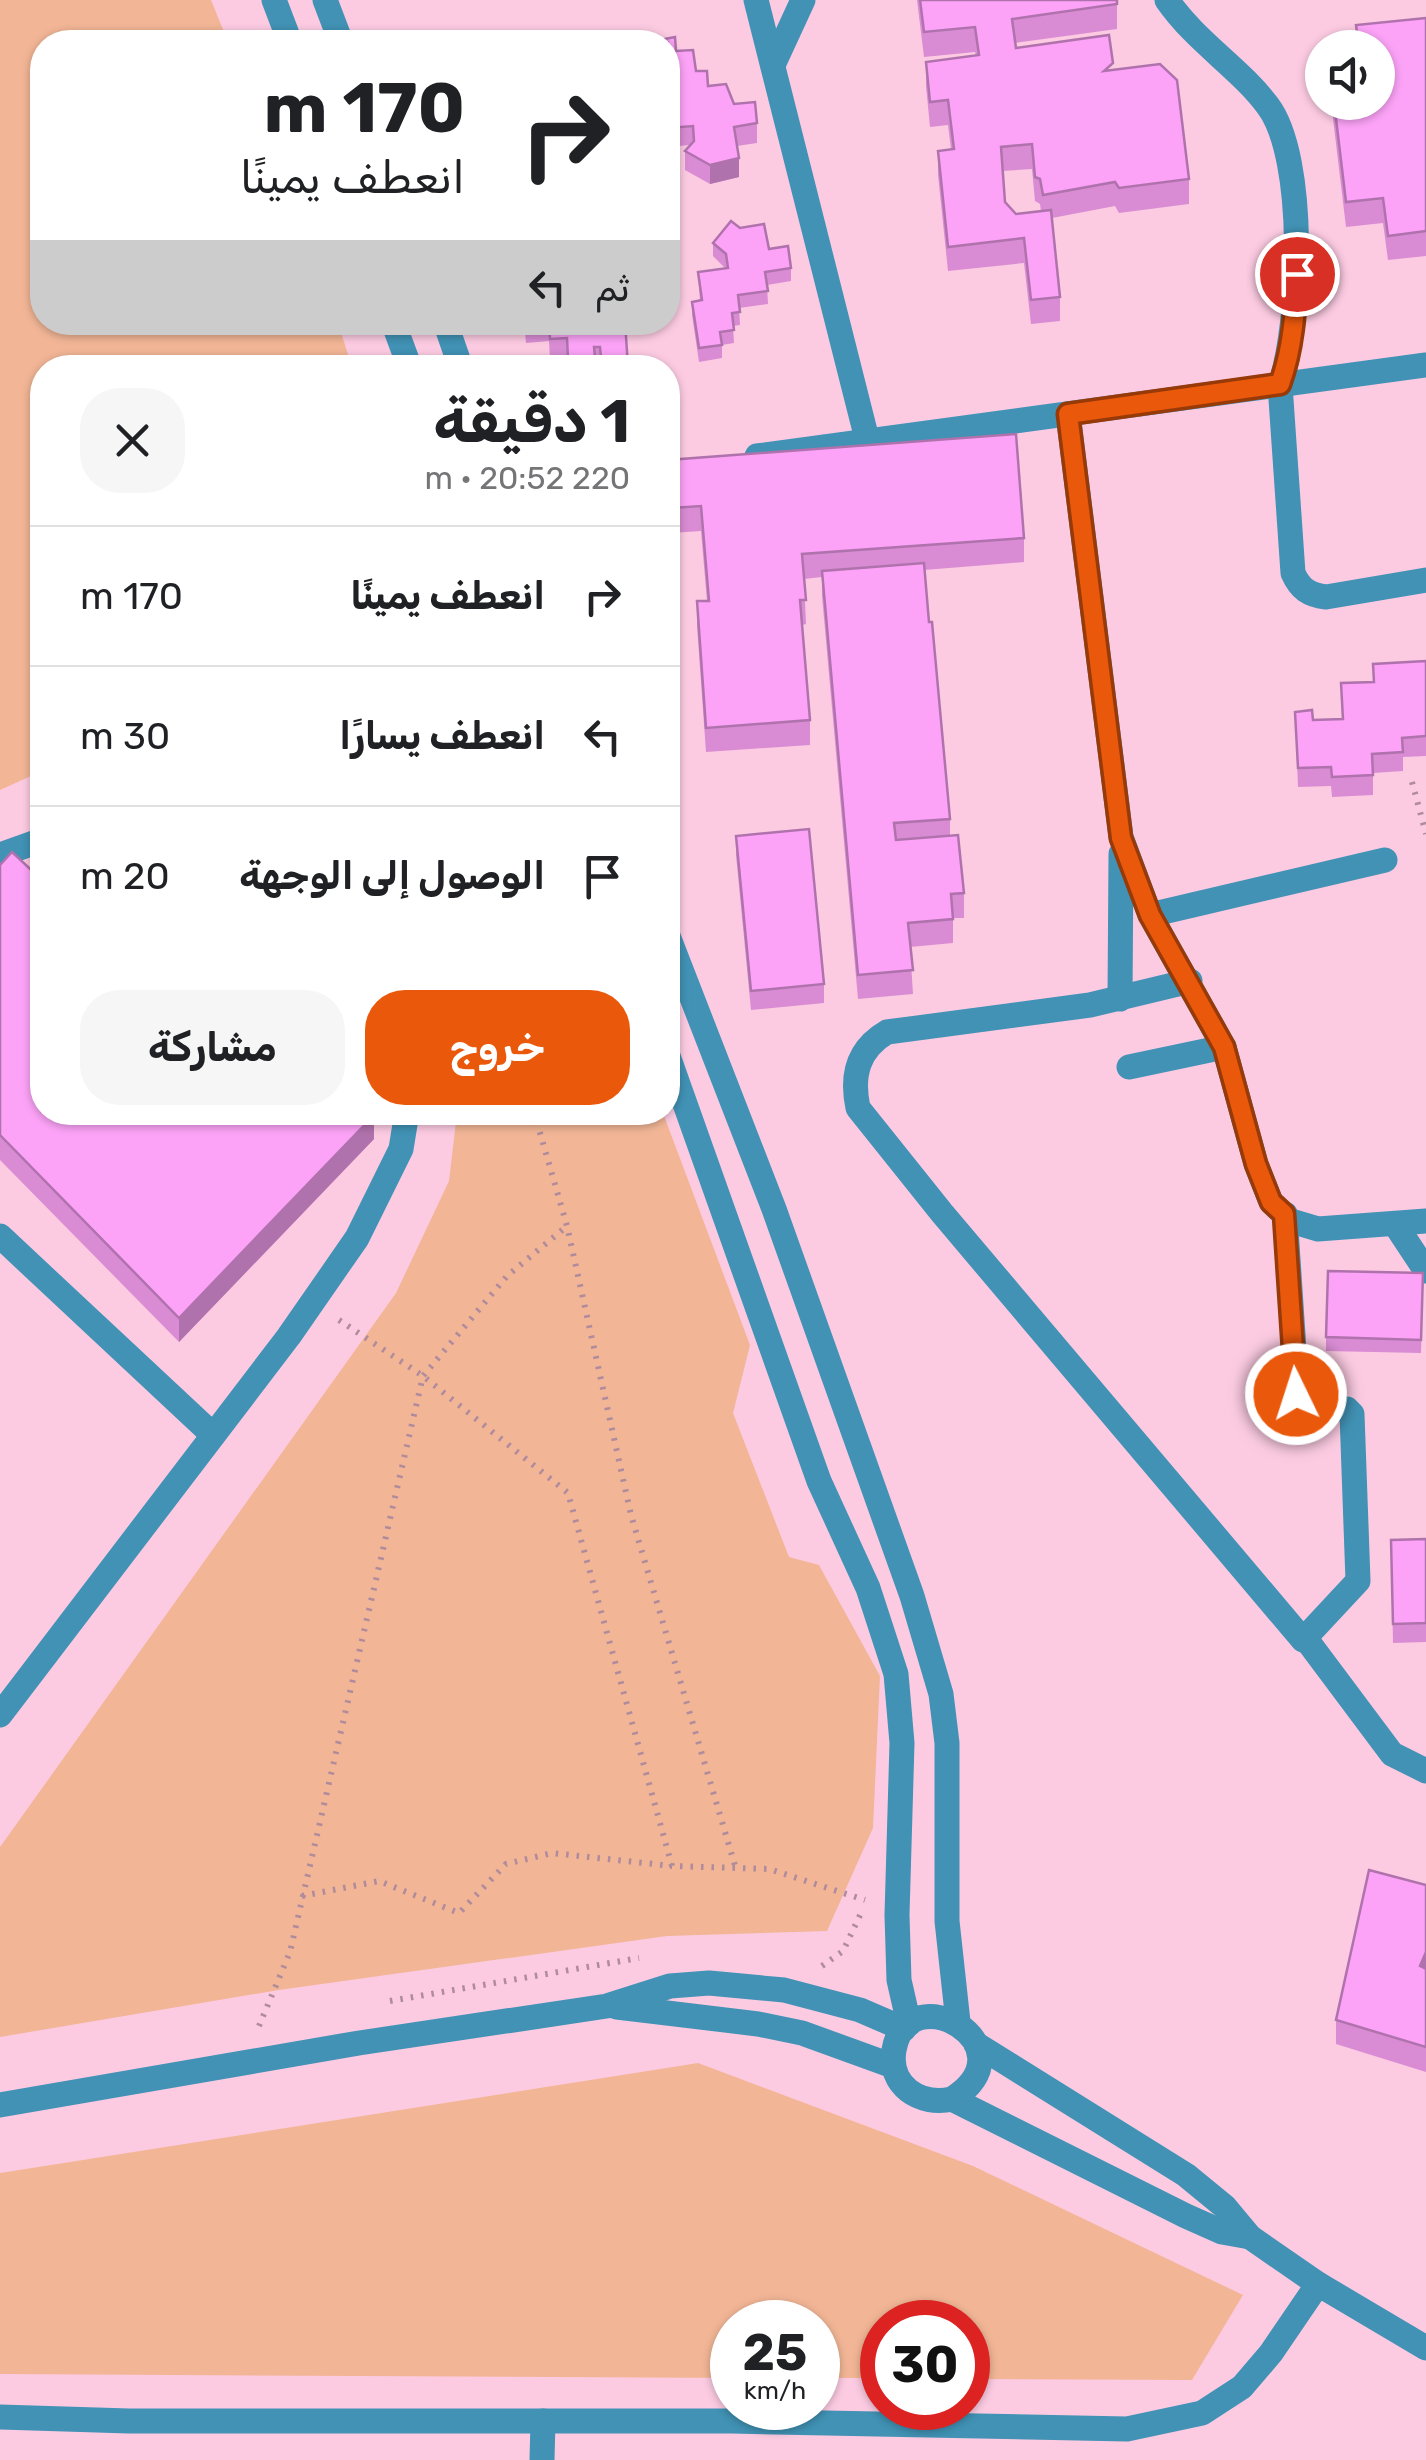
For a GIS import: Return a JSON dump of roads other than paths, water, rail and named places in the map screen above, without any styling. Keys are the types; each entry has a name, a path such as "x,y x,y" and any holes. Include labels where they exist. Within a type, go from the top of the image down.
{"street":[{"path":"274,0 285,30"},
{"path":"325,0 336,30"},
{"path":"756,0 867,439"},
{"path":"773,64 803,0"},
{"path":"1168,0 1186,26 1267,104 1290,152 1297,274 1292,344 1280,384 1293,573 1297,583 1313,595 1326,597 1426,580"},
{"path":"738,458 1426,365"},
{"path":"1068,414 1121,838 1120,999"},
{"path":"1121,838 1150,915 1224,1047 1256,1164 1271,1202 1292,1221 1318,1229 1426,1220"},
{"path":"0,855 30,844"},
{"path":"1150,915 1385,860"},
{"path":"680,967 774,1209 912,1596 941,1694 947,1744 947,1921 958,2022"},
{"path":"1190,981 1120,999 887,1032 870,1042 857,1067 854,1090 858,1108 1298,1635 1306,1639 1392,1754 1426,1771"},
{"path":"1129,1067 1224,1047"},
{"path":"680,1090 819,1482 868,1588 896,1674 902,1744 898,1948 907,2026"},
{"path":"0,1715 313,1302 357,1238 401,1150 405,1125"},
{"path":"1284,1214 1297,1395 1301,1404 1312,1408 1347,1408 1352,1414 1358,1581 1306,1639"},
{"path":"1395,1224 1426,1270"},
{"path":"0,1236 213,1435"},
{"path":"0,2105 359,2043 608,2006 670,1986 737,1984 813,1996 907,2026"},
{"path":"608,2006 802,2033 893,2066"},
{"path":"929,2016 944,2016 958,2022 976,2044 979,2061 966,2090 937,2102 908,2092 898,2081 893,2066 896,2040 907,2026 929,2016"},
{"path":"976,2044 1186,2175 1225,2207 1250,2237 1318,2284 1426,2348"},
{"path":"952,2098 1186,2216 1222,2232 1250,2237"},
{"path":"0,2417 1127,2429 1202,2413 1242,2387 1271,2353 1318,2284"},
{"path":"542,2460 543,2421"}]}
